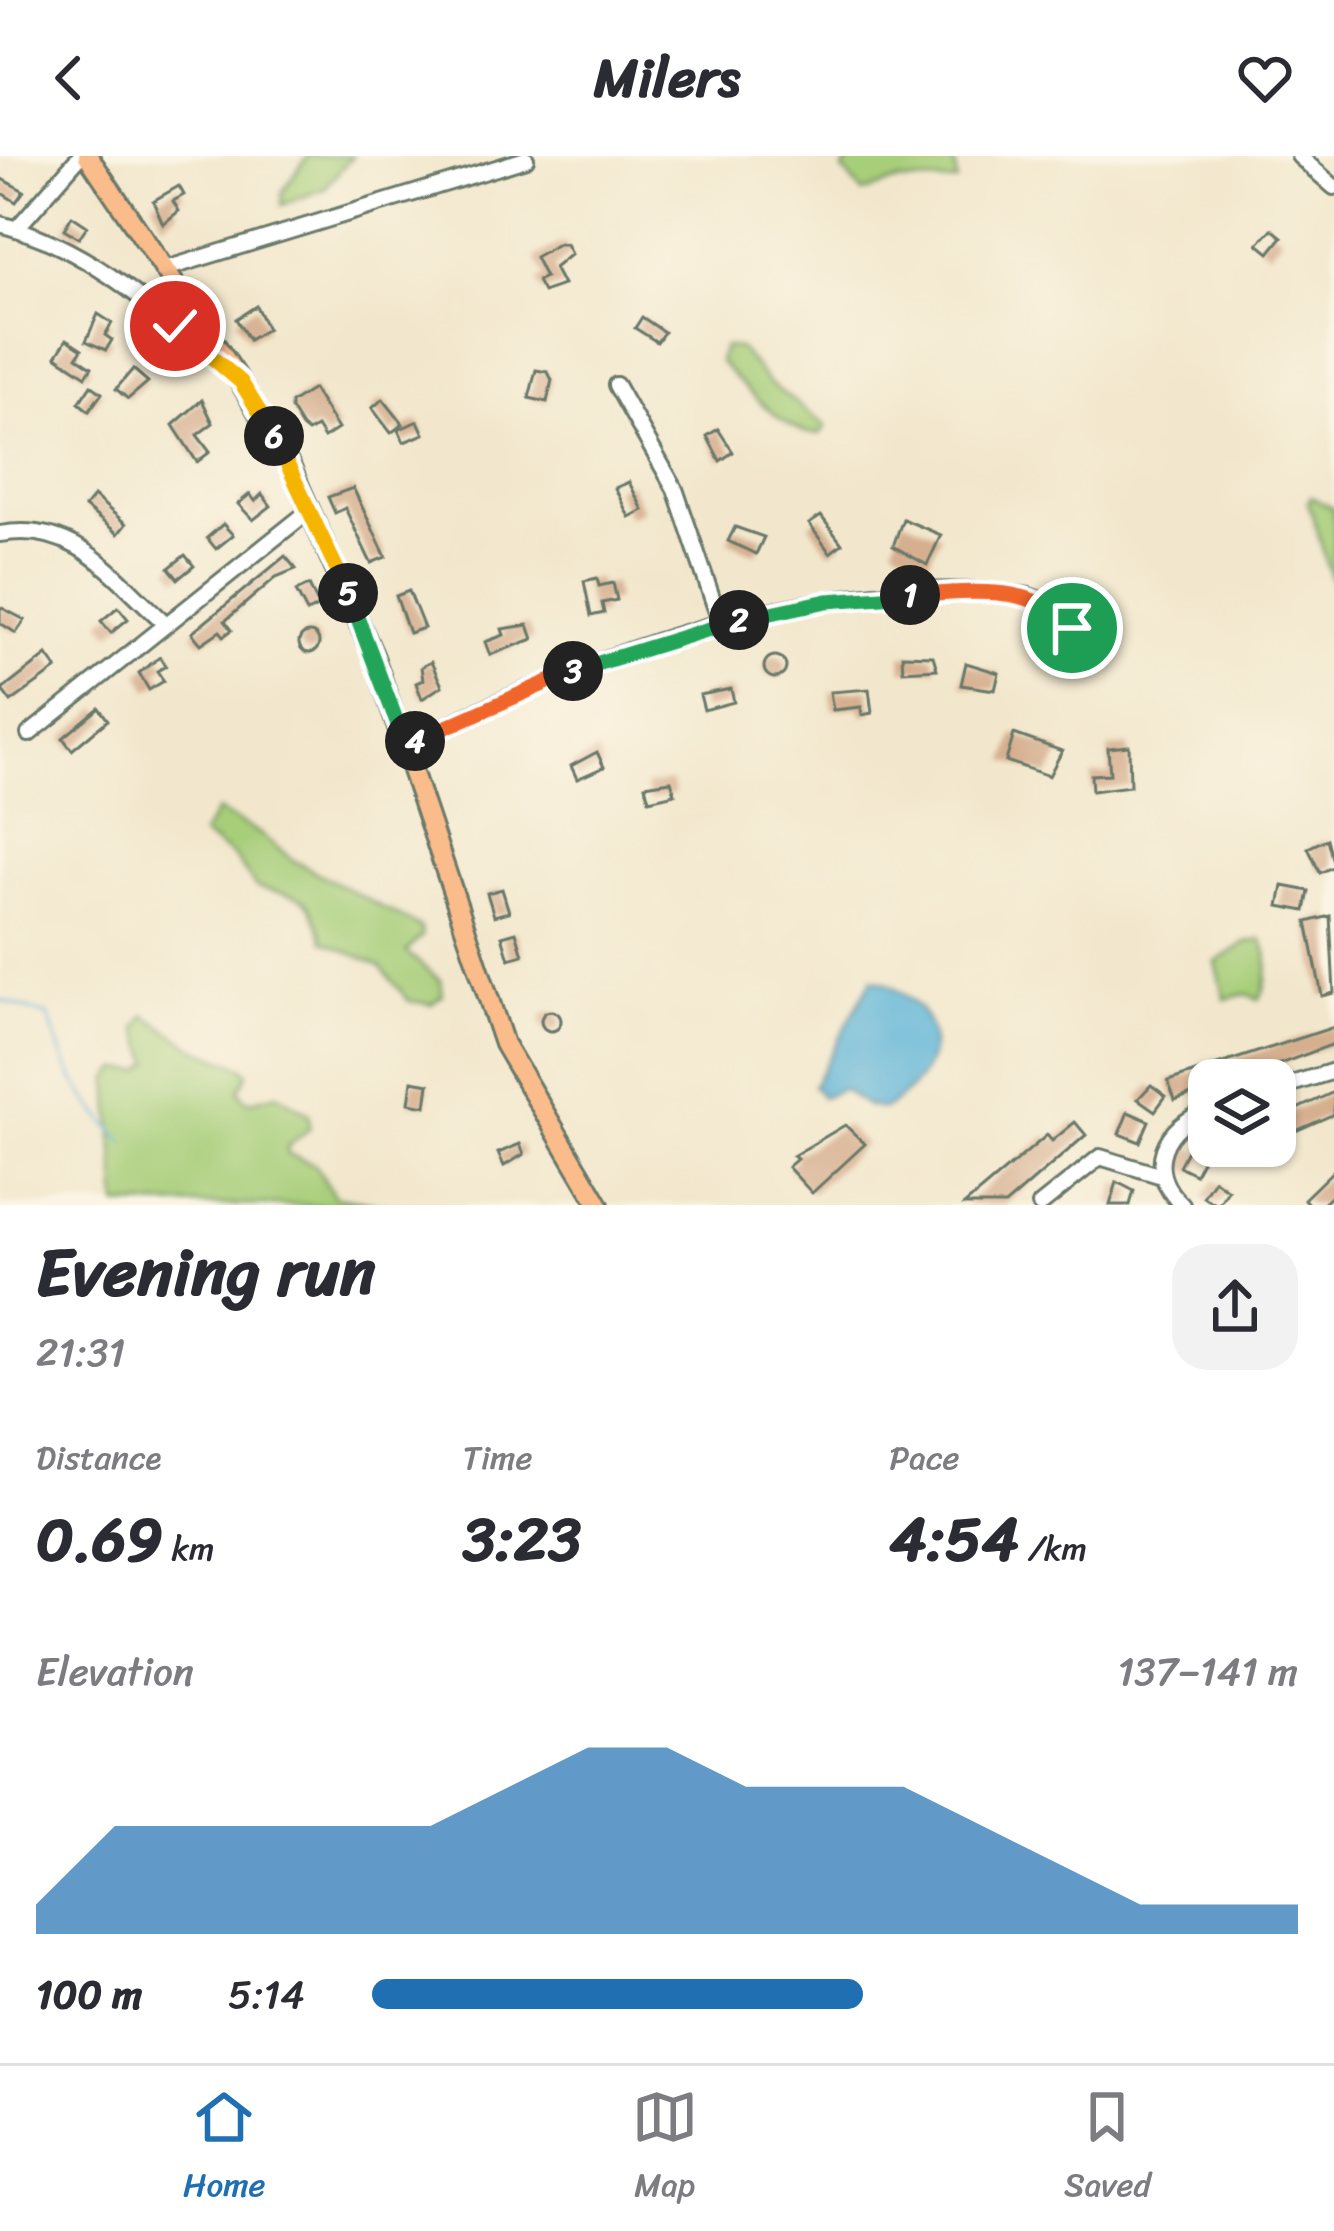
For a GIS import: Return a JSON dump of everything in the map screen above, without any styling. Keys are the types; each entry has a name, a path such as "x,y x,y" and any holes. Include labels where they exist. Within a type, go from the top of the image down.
{"main road":[{"path":"84,156 241,382 310,510 406,746 502,1040 599,1205"}],"street":[{"path":"17,228 84,156"},
{"path":"1299,156 1334,187"},
{"path":"162,270 526,159"},
{"path":"0,224 57,242 106,271 241,382"},
{"path":"616,385 675,490 721,624"},
{"path":"29,734 310,510"},
{"path":"0,534 41,530 76,543 165,623"},
{"path":"406,746 561,675 721,624 866,596 1017,595 1042,600 1078,638 1081,665"},
{"path":"1296,1083 1334,1071"},
{"path":"1162,1176 1167,1138 1188,1119"},
{"path":"1040,1205 1100,1157 1162,1176 1182,1205"}],"green space":[{"path":"308,156 352,156 324,189 282,205 282,192"},
{"path":"851,156 954,156 957,182 897,181 863,193 843,170"},
{"path":"724,347 739,348 768,382 826,426 821,433 796,428 767,408 719,361"},
{"path":"1311,497 1334,509 1334,586 1308,502"},
{"path":"217,811 257,832 293,860 421,928 422,936 406,952 441,981 443,995 431,1004 409,1001 380,966 324,941 313,912 302,899 256,887 233,856 202,835"},
{"path":"1261,940 1267,969 1259,999 1246,994 1225,999 1216,962 1246,943"},
{"path":"145,1015 195,1048 244,1068 248,1074 239,1091 247,1102 277,1094 309,1114 310,1128 287,1147 288,1154 315,1165 335,1197 387,1205 118,1205 109,1080 118,1069 141,1071 151,1062 137,1028"}],"water":[{"path":"872,979 894,988 921,1010 932,1041 924,1072 883,1109 867,1106 842,1089 822,1097 813,1086"}],"building":[{"path":"0,178 24,191 16,202 0,192"},
{"path":"179,186 184,195 173,201 179,211 163,224 153,201"},
{"path":"72,216 87,226 79,238 64,229"},
{"path":"1272,229 1282,237 1269,253 1258,244"},
{"path":"566,244 571,254 554,268 563,285 543,292 537,281 545,277 535,257"},
{"path":"256,306 267,329 249,340 236,319"},
{"path":"98,314 112,323 105,335 112,340 106,350 86,341"},
{"path":"642,317 664,332 657,342 635,328"},
{"path":"67,339 82,349 77,357 92,367 86,376 56,356"},
{"path":"133,369 148,382 128,399 116,389"},
{"path":"536,370 548,372 552,380 547,402 529,398"},
{"path":"91,385 102,393 89,411 79,403"},
{"path":"313,389 338,429 324,438 317,427 308,432 302,427 291,409 291,403"},
{"path":"383,399 403,424 391,433 372,408"},
{"path":"202,400 213,423 197,435 210,452 197,462 173,425"},
{"path":"418,421 424,434 404,442 398,430"},
{"path":"718,429 733,452 720,461 707,436"},
{"path":"629,482 643,510 629,517 615,488"},
{"path":"353,488 386,557 371,563 345,508 335,513 328,497"},
{"path":"250,494 255,501 262,494 271,506 253,520 238,504"},
{"path":"94,496 126,524 118,534 85,507"},
{"path":"821,516 842,544 830,553 809,524"},
{"path":"903,519 941,535 927,565 893,546"},
{"path":"223,524 233,535 216,549 207,538"},
{"path":"735,527 764,537 756,554 728,541"},
{"path":"185,555 194,566 178,579 169,568"},
{"path":"285,556 296,569 276,577 225,621 232,630 224,636 220,631 201,644 192,633"},
{"path":"597,578 599,586 613,583 617,600 602,603 604,613 591,616 584,581"},
{"path":"309,585 319,606 307,612 296,591"},
{"path":"409,591 424,628 409,633 396,596"},
{"path":"0,607 25,620 16,633 0,623"},
{"path":"118,607 128,619 111,633 101,621"},
{"path":"528,625 533,639 490,655 485,642 504,635 502,629"},
{"path":"309,633 319,643 309,653 299,643"},
{"path":"47,655 57,669 11,702 2,690"},
{"path":"902,655 933,656 937,669 903,671"},
{"path":"775,656 786,667 775,678 764,667"},
{"path":"160,657 166,666 157,671 164,681 149,690 139,673"},
{"path":"431,662 442,686 422,699 416,683 423,680 421,667"},
{"path":"966,663 999,673 995,690 961,685"},
{"path":"731,689 734,702 704,710 700,695"},
{"path":"869,689 872,713 862,715 861,707 833,710 830,692"},
{"path":"99,708 108,720 72,750 63,738"},
{"path":"1014,734 1062,751 1049,776 1006,761"},
{"path":"1129,746 1130,786 1092,791 1091,775 1110,774 1108,748"},
{"path":"597,752 604,767 577,779 571,766"},
{"path":"671,781 675,794 649,800 645,785"},
{"path":"1327,839 1334,866 1320,873 1308,848"},
{"path":"1283,886 1309,891 1305,911 1279,906"},
{"path":"502,889 509,912 494,916 487,893"},
{"path":"1330,916 1334,993 1322,996 1307,922"},
{"path":"516,932 523,955 509,959 502,936"},
{"path":"551,1011 561,1021 551,1031 541,1021"},
{"path":"1334,1027 1334,1044 1293,1059 1236,1059"},
{"path":"1188,1074 1188,1095 1175,1100 1168,1081"},
{"path":"412,1081 429,1084 426,1106 409,1103"},
{"path":"1151,1085 1166,1096 1155,1111 1138,1099"},
{"path":"1334,1092 1334,1114 1296,1131 1296,1109"},
{"path":"1128,1112 1149,1121 1140,1142 1119,1134"},
{"path":"1075,1122 1086,1135 1005,1205 964,1205 1047,1135 1052,1141"},
{"path":"845,1125 865,1144 812,1193 788,1167 797,1159 793,1156"},
{"path":"520,1144 524,1154 504,1166 498,1153"},
{"path":"1188,1149 1188,1167 1199,1167 1195,1174 1179,1166"},
{"path":"1334,1170 1334,1194 1322,1205 1309,1205 1304,1199"},
{"path":"1214,1180 1228,1190 1218,1205 1203,1197"},
{"path":"1117,1182 1134,1191 1130,1205 1110,1205"}],"waterway":[{"path":"0,1000 48,1016 77,1085 125,1143"}],"route":[{"path":"175,326 241,382 275,438 361,625 406,746 498,701 592,664 721,624 827,601 866,596 1017,595 1052,606 1072,628"}]}
